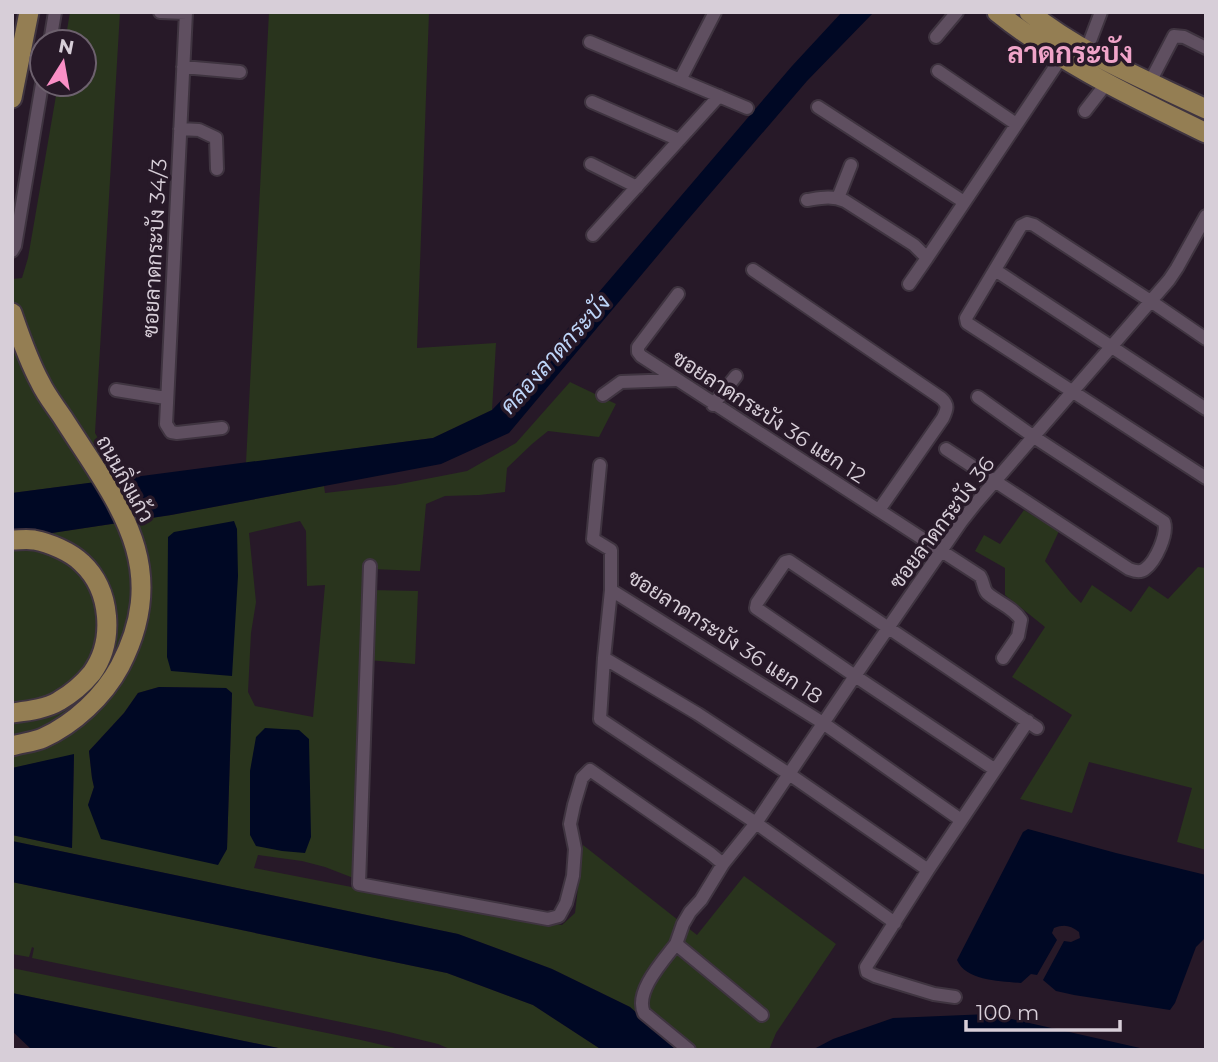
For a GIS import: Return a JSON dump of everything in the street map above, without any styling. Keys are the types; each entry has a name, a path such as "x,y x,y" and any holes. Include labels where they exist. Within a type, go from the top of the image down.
{"main road":[{"path":"12,97 29,12"},
{"path":"997,12 1061,58 1106,84 1206,133"},
{"path":"1029,12 1063,36 1206,109"},
{"name":"ถนนกิ่งแก้ว","path":"12,313 40,383 118,503 140,561 142,593 139,619 130,647 113,679 72,721 42,738 12,746"},
{"path":"12,540 34,540 62,550 82,563 98,585 106,605 107,628 103,650 93,672 76,690 56,703 12,713"}],"street":[{"path":"160,12 186,12"},
{"name":"ซอยลาดกระบัง 34/3","path":"186,12 166,424 171,432 177,433 222,428"},
{"path":"680,80 715,12"},
{"path":"936,37 957,12"},
{"path":"1087,49 1101,12"},
{"path":"1150,82 1174,36 1184,37 1206,48"},
{"path":"590,42 747,108"},
{"path":"909,284 1061,58"},
{"path":"183,67 240,72"},
{"path":"938,71 1016,124"},
{"path":"1085,111 1106,84"},
{"path":"593,235 719,96"},
{"path":"12,251 40,98"},
{"path":"592,102 679,140"},
{"path":"818,107 964,202"},
{"path":"180,129 199,130 216,138 217,169"},
{"path":"591,164 637,187"},
{"path":"838,198 851,166"},
{"path":"807,200 838,198 914,245 927,258"},
{"name":"ซอยลาดกระบัง 36","path":"689,1050 644,1013 641,1006 644,990 676,944 683,924 723,864 757,823 855,676 976,503 1152,302 1177,268 1206,216"},
{"path":"1206,339 1034,225 1027,223 1021,226 966,318 967,323 1206,478"},
{"path":"753,270 946,403 943,418 879,510"},
{"path":"995,270 1206,409"},
{"name":"ซอยลาดกระบัง 36 แยก 12","path":"678,294 638,347 641,356 980,576 986,592 1020,616 1018,636 1003,658"},
{"path":"713,405 736,376"},
{"path":"603,395 621,382 677,380"},
{"path":"117,390 166,398"},
{"path":"946,449 1129,569 1135,572 1146,569 1154,558 1166,532 1164,522 978,397"},
{"name":"ซอยลาดกระบัง 36 แยก 18","path":"600,465 593,539 611,550 611,590 823,723 961,820"},
{"path":"956,997 934,994 875,976 867,972 866,967 994,769 1033,724 789,561 785,562 756,607 994,769"},
{"path":"370,566 359,884 548,919 559,916 566,903 573,876 575,849 570,824 574,805 582,778 590,770 723,864"},
{"path":"611,590 600,719 757,823 894,923"},
{"path":"604,658 698,714 928,870"},
{"path":"676,944 762,1015"}],"green space":[{"path":"70,12 120,12 95,433 121,479 12,493 12,279 22,278 28,258 56,98 98,98 98,28 67,28"},
{"path":"269,12 429,12 417,348 496,343 492,410 433,438 246,463"},
{"path":"570,382 616,404 599,437 548,431 507,468 505,492 445,496 426,504 420,571 372,569 371,590 418,591 415,664 368,660 356,879 302,861 258,855 254,868 500,916 562,925 575,913 583,845 697,935 744,876 836,944 776,1033 769,1050 678,1050 630,1007 552,969 458,934 12,841 12,835 72,848 74,755 12,768 12,539 171,515 324,486 325,493 395,485 467,471 516,443","holes":["300,521 306,531 307,586 325,585 313,717 255,706 248,692 251,633 256,602 249,533","159,687 226,688 232,693 227,849 218,864 88,805 94,787 89,751 124,713 138,693"]},
{"path":"1024,510 1059,531 1045,561 1081,603 1092,585 1131,612 1149,586 1168,599 1198,567 1206,568 1206,850 1177,842 1192,788 1089,762 1072,813 1020,799 1072,715 1012,677 1045,627 1005,595 1005,568 975,551 984,535 1000,544"},
{"path":"12,882 447,973 533,1005 602,1050 452,1050 389,1032 32,958 32,947 29,957 12,954"},
{"path":"12,968 404,1050 288,1050 12,993"}],"water":[{"name":"คลองลาดกระบัง","path":"842,12 874,12 807,81 509,433 441,464 171,515 12,539 12,493 433,438 492,410 546,354 792,66"},
{"path":"234,521 237,529 238,576 232,676 171,671 167,657 168,537 174,532"},
{"path":"159,687 226,688 232,693 227,849 218,865 101,839 88,805 94,787 89,751 124,713 138,693"},
{"path":"265,728 299,730 309,739 311,837 305,853 256,846 250,835 250,771 256,737"},
{"path":"74,754 72,848 12,835 12,768"},
{"path":"1028,829 1206,875 1206,937 1196,947 1170,1010 1056,991 1043,980 1064,941 1071,942 1080,938 1079,932 1067,926 1054,928 1052,933 1057,940 1037,975 1031,974 1021,983 984,979 961,967 957,960 1023,832"},
{"path":"12,841 458,934 552,969 630,1007 678,1050 602,1050 533,1005 447,973 12,882"},
{"path":"12,993 288,1050 32,1050 12,1031"},
{"path":"989,1014 1149,1050 812,1050 833,1039 893,1018"}],"district":[{"name":"ลาดกระบัง","path":"1070,53"}]}
